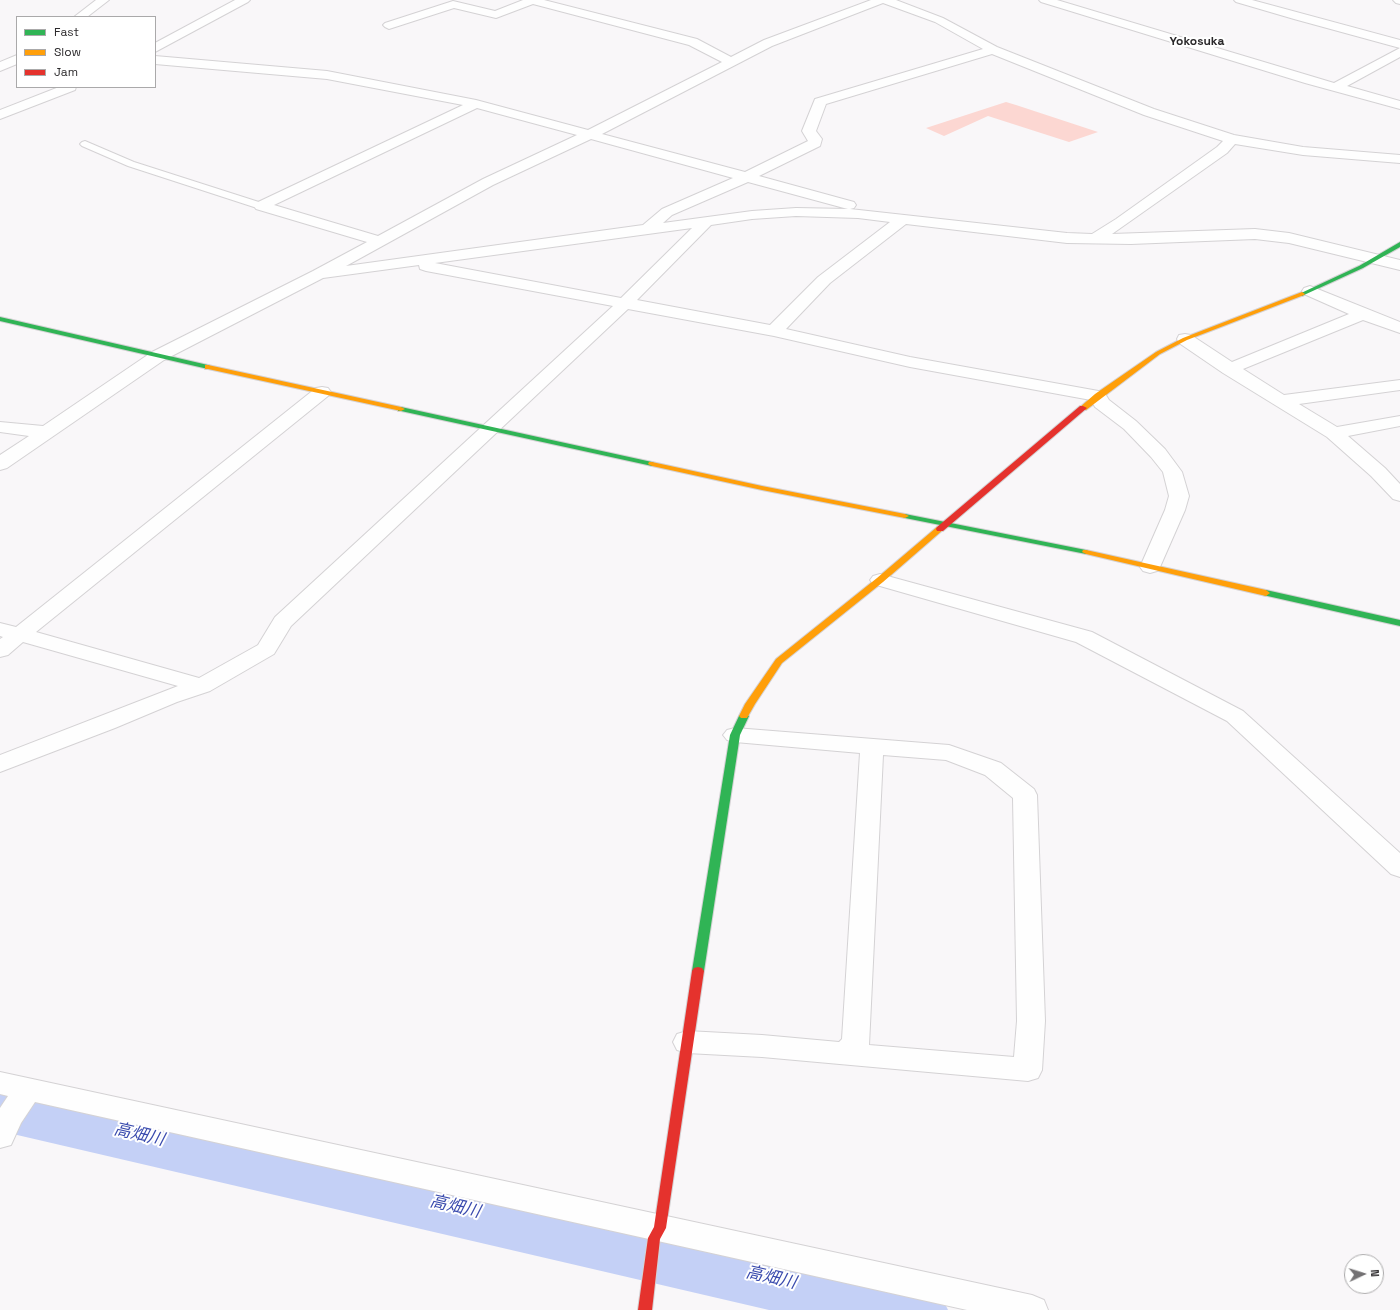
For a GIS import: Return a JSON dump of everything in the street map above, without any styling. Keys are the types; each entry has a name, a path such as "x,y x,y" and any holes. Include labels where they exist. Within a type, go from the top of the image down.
{"street":[{"path":"81,16 103,0"},
{"path":"156,47 244,0"},
{"path":"389,25 454,4 496,15 530,0 693,42 731,62"},
{"path":"0,464 158,356 319,274 488,182 589,135 768,43 881,0"},
{"path":"885,0 938,20 993,50 1149,112 1232,139 1303,151 1400,159"},
{"path":"1045,0 1309,80 1400,105"},
{"path":"1240,0 1400,44"},
{"path":"648,228 667,212 747,177 815,142 815,139 809,131 820,102 993,50"},
{"path":"1336,87 1400,52"},
{"path":"0,66 16,59"},
{"path":"156,60 327,75 476,104 903,219"},
{"path":"0,115 68,88"},
{"path":"260,206 476,104"},
{"path":"1094,239 1121,222 1222,150 1232,139"},
{"path":"260,206 380,241"},
{"path":"319,274 648,228 752,215 796,212 858,214 1037,236 1067,238 1094,239 1255,234 1289,238 1400,265"},
{"path":"774,331 824,280 903,219"},
{"path":"0,764 107,723 169,697 202,686 266,649 283,622 624,304 707,221"},
{"path":"645,1310 650,1267 657,1233 735,735 750,704 779,660 880,580 1098,396 1158,353 1185,339 1310,291 1375,260 1400,244"},
{"path":"409,262 624,304 774,331 910,362 1098,396"},
{"path":"1310,291 1400,328"},
{"path":"1229,369 1363,314"},
{"path":"0,319 158,356 762,488 1086,552 1400,622"},
{"path":"1185,339 1229,369 1334,433 1378,472 1400,495"},
{"path":"1280,401 1400,385"},
{"path":"0,650 10,632 322,392"},
{"path":"1098,396 1101,403 1130,426 1158,453 1172,472 1179,496 1175,510 1150,567"},
{"path":"1334,433 1400,421"},
{"path":"0,427 45,432"},
{"path":"880,580 1084,637 1235,716 1400,868"},
{"path":"10,632 202,686"},
{"path":"687,1042 762,1046 1028,1070 1031,1021 1025,795 993,769 949,753 735,735"},
{"path":"845,1054 856,1043 872,746"},
{"path":"12,1105 657,1233 1032,1310"}],"lane":[{"path":"85,144 131,164 260,206"}],"shaded area":[{"path":"1006,102 1098,132 1069,142 988,116 944,136 926,128"}],"waterway":[{"name":"高畑川","path":"0,1104 911,1310"}],"traffic: fast":[{"path":"1302,294 1361,267 1400,244"},
{"path":"0,319 208,367"},
{"path":"401,409 652,464"},
{"path":"905,516 1086,552"},
{"path":"1266,593 1400,623"},
{"path":"698,971 735,735 744,716"}],"traffic: slow":[{"path":"1083,408 1158,353 1185,339 1302,294"},
{"path":"208,367 401,409"},
{"path":"652,464 762,488 905,516"},
{"path":"744,716 750,704 779,661 880,580 940,529"},
{"path":"1086,552 1266,593"}],"traffic: jam":[{"path":"940,529 1083,408"},
{"path":"645,1310 654,1238 660,1228 698,971"}],"district":[{"name":"Yokosuka","path":"1197,42"}]}
